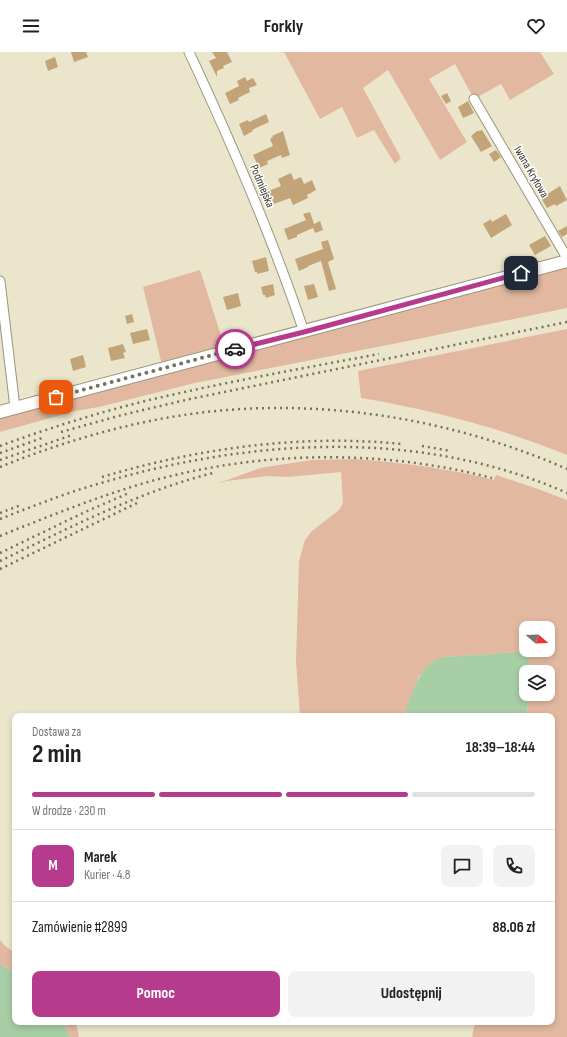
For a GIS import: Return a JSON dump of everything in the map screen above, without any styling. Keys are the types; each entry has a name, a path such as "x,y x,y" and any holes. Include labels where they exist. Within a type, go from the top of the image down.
{"main road":[{"path":"0,412 567,261"}],"street":[{"name":"Podmiejska","path":"189,52 261,215 280,262 304,332"},
{"name":"Iwana Kryłowa","path":"474,99 567,258"},
{"path":"0,281 15,408"}],"shaded area":[{"path":"284,52 540,52 554,74 510,100 501,84 474,99 455,64 429,79 467,142 440,160 388,70 363,88 401,158 395,164 374,130 357,138 342,107 320,119"},
{"path":"567,261 567,308 195,383 99,407 75,411 0,432 0,412 163,369 143,287 200,270 226,351"},
{"path":"567,329 567,455 492,428 414,408 361,398 358,371"},
{"path":"356,459 425,466 494,480 496,475 567,500 567,1037 472,1037 474,1025 555,1025 555,713 527,713 528,701 555,701 555,665 529,665 521,657 555,657 555,621 519,621 519,655 516,652 444,657 419,676 405,713 300,713 296,661 299,561 305,540 312,531 339,510 343,503 341,472 288,477 267,476 227,481 216,484 260,468 311,460"},
{"path":"516,652 519,652 519,657 528,657 528,665 519,665 519,701 528,701 527,713 405,713 417,681 428,666 444,657"},
{"path":"0,940 12,951 12,971 0,964"},
{"path":"0,964 12,971 12,1025 64,1025 70,1037 0,1037"},
{"path":"64,1025 77,1025 79,1037 70,1037"}],"building":[{"path":"71,52 86,52 88,57 74,62"},
{"path":"212,52 227,52 232,62 223,66 224,68 217,71 217,77 209,61 216,58"},
{"path":"55,57 58,67 48,71 45,61"},
{"path":"245,77 247,81 253,78 257,85 249,88 250,92 238,98 239,100 230,104 225,93 239,86 237,81"},
{"path":"447,93 451,101 446,104 441,96"},
{"path":"468,101 474,113 463,118 458,107"},
{"path":"266,114 269,122 252,130 253,131 244,136 239,124 248,120 249,122"},
{"path":"482,130 492,146 481,152 471,136 477,131"},
{"path":"283,131 290,155 282,158 281,155 267,161 268,164 259,168 253,155 273,146 270,139 273,137 272,136"},
{"path":"496,150 501,157 494,162 489,154"},
{"path":"291,173 294,180 301,177 304,184 312,180 316,190 307,195 308,198 293,205 290,198 274,204 268,191 281,186 278,179"},
{"path":"560,186 567,200 556,206 555,204 547,208 541,198"},
{"path":"310,212 314,224 320,221 323,230 315,233 313,228 288,240 284,229 306,220 303,214"},
{"path":"506,214 512,225 491,238 483,224 491,219 492,222"},
{"path":"567,226 567,234 562,237 558,231"},
{"path":"545,236 551,246 535,255 529,245"},
{"path":"328,240 334,259 328,262 336,289 329,291 321,261 299,271 295,259 323,249 321,242"},
{"path":"266,257 269,271 257,274 252,261"},
{"path":"273,284 275,295 266,298 265,295 263,295 261,287"},
{"path":"314,284 318,297 308,300 304,286"},
{"path":"238,293 241,306 227,310 223,297"},
{"path":"132,314 134,322 127,324 125,316"},
{"path":"147,329 150,340 133,344 130,333"},
{"path":"123,344 126,352 123,353 125,358 111,361 108,348"},
{"path":"83,355 86,367 73,371 70,359"}],"railway":[{"path":"61,432 122,415 190,399 567,322"},
{"path":"0,446 70,422 141,402 230,382 379,354"},
{"path":"0,467 65,443 109,430 154,420 226,410 276,408 326,410 376,415 425,423 473,435 521,451 567,469"},
{"path":"0,460 72,435"},
{"path":"0,453 45,437"},
{"path":"102,477 175,458 250,446 288,442 326,441 364,441 402,444"},
{"path":"422,446 451,451"},
{"path":"0,519 54,498 108,481 165,467 222,456 280,449 339,447 397,450 455,458 512,472 567,493"},
{"path":"0,536 47,517 128,488 172,476 218,466 263,460 355,458 401,461 447,468 492,478"},
{"path":"0,561 131,500 213,473"},
{"path":"0,553 85,512 129,493"},
{"path":"0,569 137,503"},
{"path":"0,513 21,505"}],"way so far":[{"path":"56,397 235,349"}],"route":[{"path":"235,349 304,332 521,273"}]}
